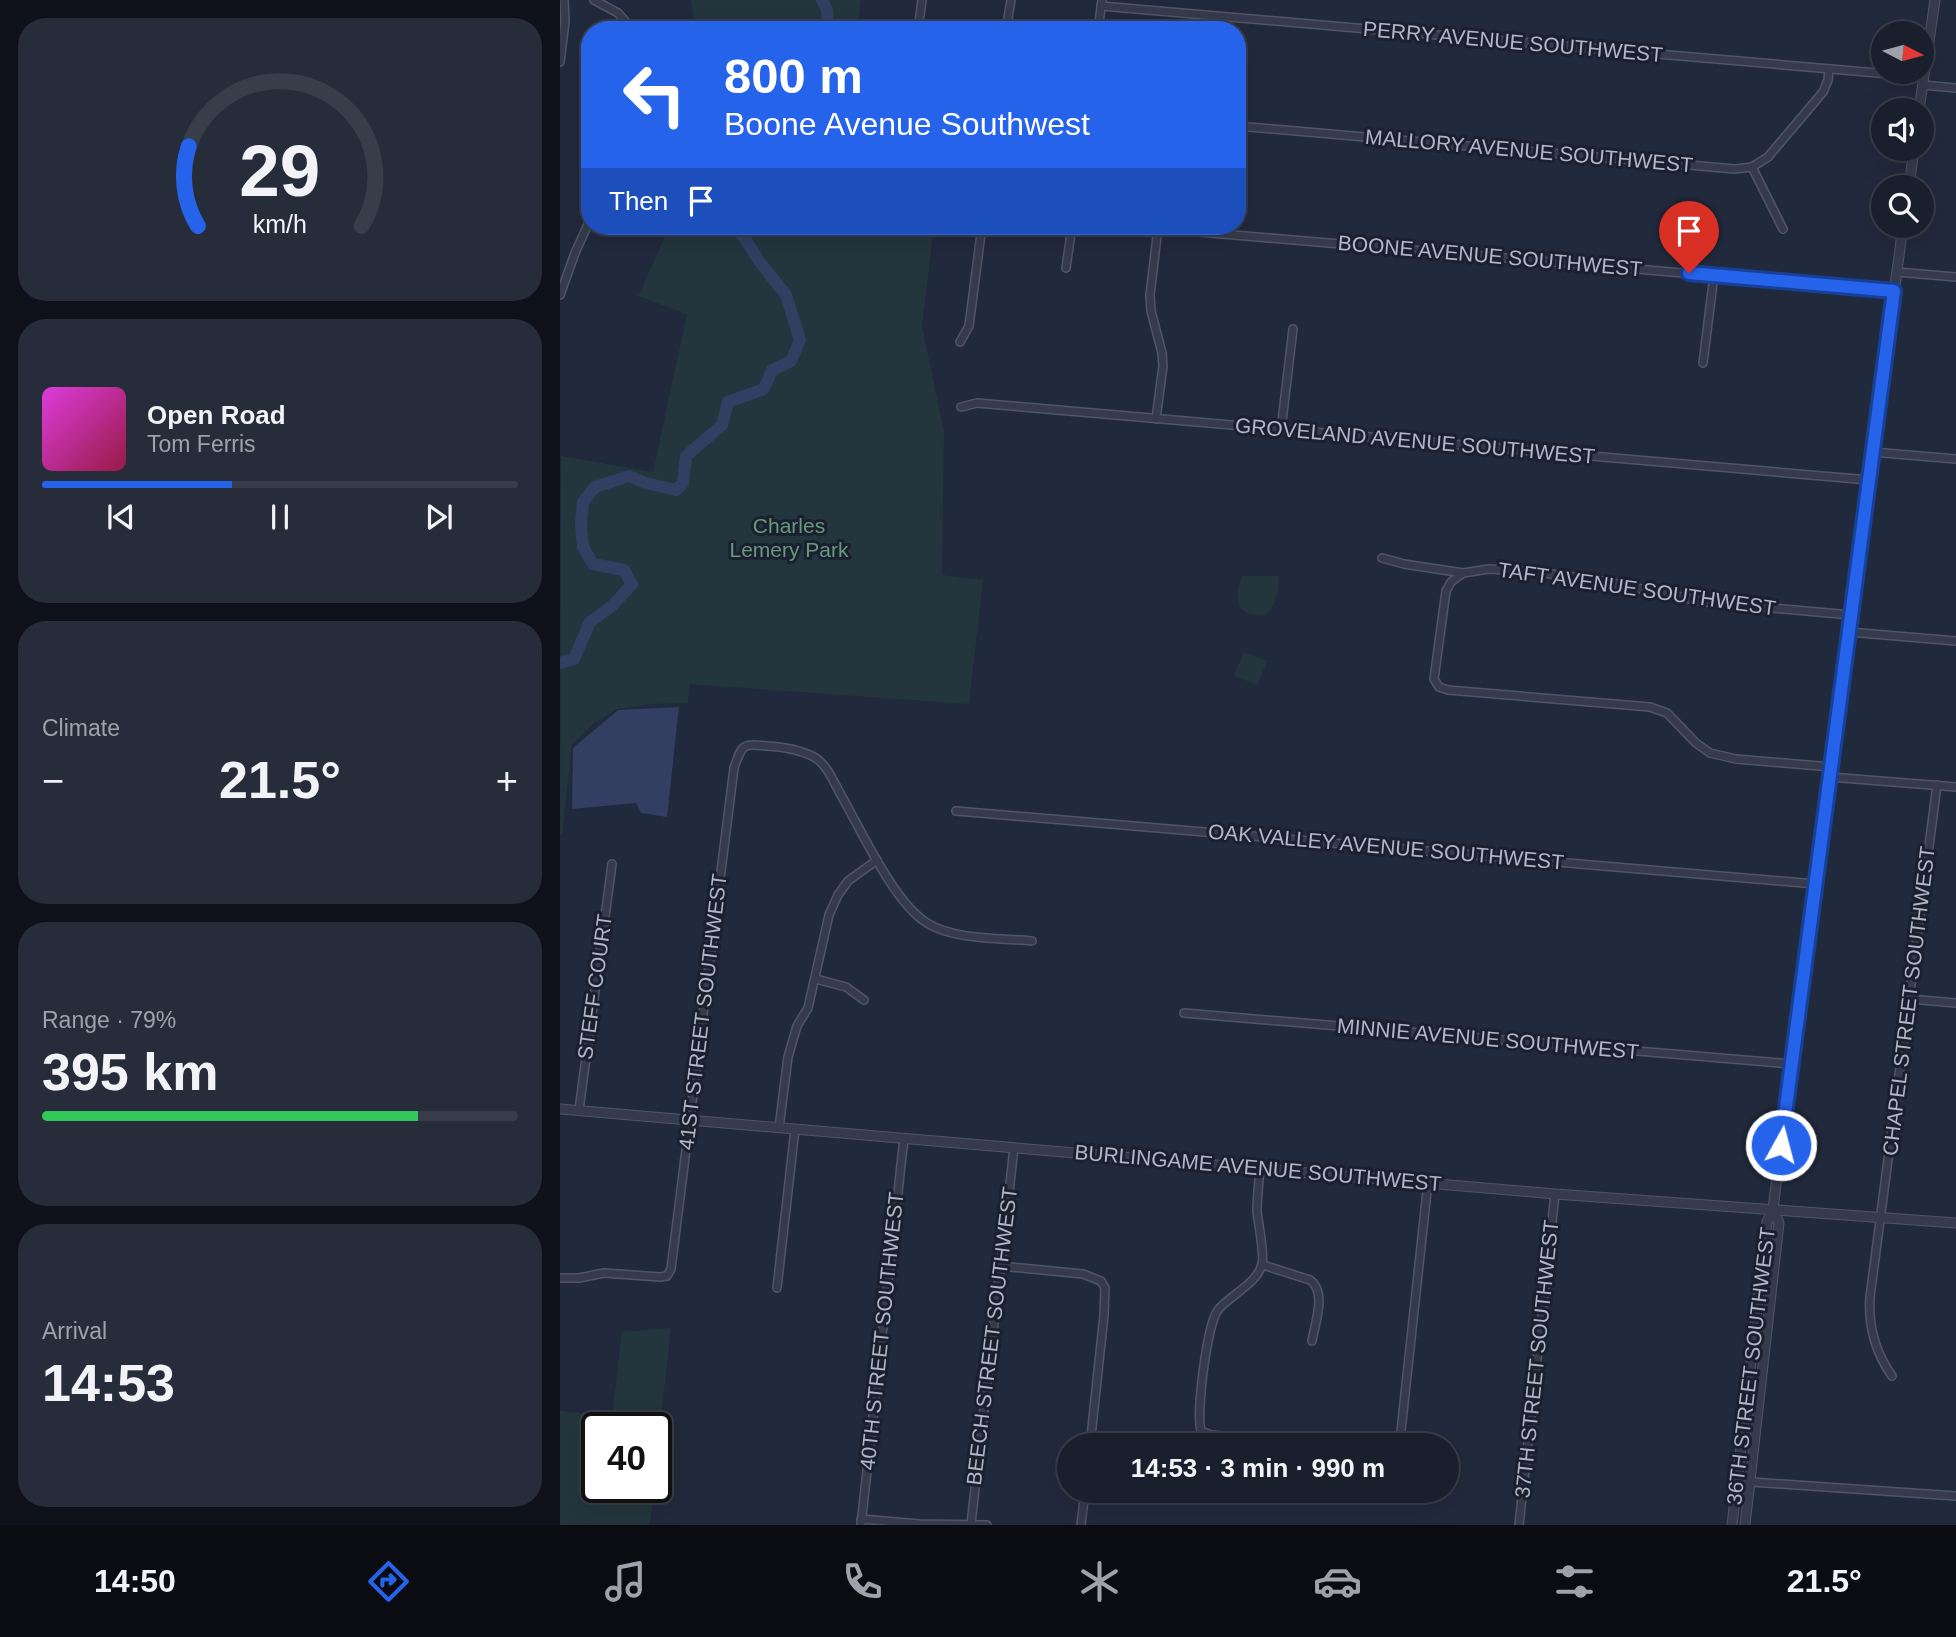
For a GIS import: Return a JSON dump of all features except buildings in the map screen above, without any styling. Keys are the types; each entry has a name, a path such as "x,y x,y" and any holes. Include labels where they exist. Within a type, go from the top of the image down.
{"street":[{"path":"560,62 565,22 564,0"},
{"path":"594,0 618,13 626,21"},
{"path":"919,21 922,0"},
{"path":"1008,21 1011,0"},
{"path":"1932,21 1935,0"},
{"path":"1099,21 1102,3"},
{"name":"PERRY AVENUE SOUTHWEST","path":"1102,3 1871,74"},
{"path":"1783,229 1752,167 1768,157 1823,92 1829,69"},
{"name":"PERRY AVENUE SOUTHWEST","path":"1934,83 1956,88"},
{"name":"MALLORY AVENUE SOUTHWEST","path":"1246,127 1735,169 1752,167"},
{"path":"560,293 583,235"},
{"path":"960,342 969,326 981,235"},
{"path":"1066,268 1071,235"},
{"path":"1156,419 1163,366 1150,295 1157,235"},
{"name":"BOONE AVENUE SOUTHWEST","path":"1241,235 1894,291"},
{"name":"36TH STREET SOUTHWEST","path":"1732,1525 1767,1222 1773,1209 1901,238"},
{"path":"1897,272 1956,277"},
{"path":"1703,363 1714,275"},
{"path":"1281,430 1293,329"},
{"name":"GROVELAND AVENUE SOUTHWEST","path":"961,407 977,403 1869,480"},
{"path":"1872,453 1956,459"},
{"name":"TAFT AVENUE SOUTHWEST","path":"1382,558 1463,573 1489,569 1536,572 1591,579 1705,602 1851,615"},
{"path":"1463,573 1451,582 1446,591 1435,675 1439,687 1448,690 1650,707 1667,713 1696,743 1710,753 1830,772 1956,787"},
{"path":"1849,632 1956,641"},
{"name":"41ST STREET SOUTHWEST","path":"560,1278 579,1278 604,1273 660,1277 667,1276 671,1269 734,768 741,748 749,744 789,748 816,757 829,772 877,860"},
{"name":"CHAPEL STREET SOUTHWEST","path":"1892,1376 1877,1350 1870,1323 1871,1283 1937,785"},
{"name":"OAK VALLEY AVENUE SOUTHWEST","path":"956,811 1816,884"},
{"path":"779,1128 788,1056 797,1026 808,1008 830,915 838,895 848,881 861,870 877,860 902,899 926,923 957,934 1032,941"},
{"name":"STEFF COURT","path":"579,1110 612,864"},
{"path":"816,979 846,987 864,1000"},
{"path":"1909,999 1956,1003"},
{"name":"MINNIE AVENUE SOUTHWEST","path":"1184,1013 1791,1064"},
{"name":"BURLINGAME AVENUE SOUTHWEST","path":"560,1109 1555,1194 1956,1223"},
{"path":"777,1288 795,1129"},
{"name":"40TH STREET SOUTHWEST","path":"861,1522 904,1138"},
{"name":"BEECH STREET SOUTHWEST","path":"971,1524 1014,1147"},
{"path":"1205,1433 1200,1431 1199,1422 1212,1324 1218,1310 1251,1282 1262,1265 1257,1209 1260,1168"},
{"path":"1400,1433 1428,1182"},
{"name":"37TH STREET SOUTHWEST","path":"1519,1525 1555,1194"},
{"name":"36TH STREET SOUTHWEST","path":"1745,1525 1779,1223 1773,1209"},
{"path":"1262,1265 1314,1283 1319,1297 1312,1341"},
{"path":"1000,1266 1083,1274 1101,1281 1105,1289 1104,1315 1091,1433"},
{"path":"560,1278 560,1287"},
{"path":"1757,1306 1762,1312 1765,1342"},
{"path":"1737,1481 1956,1496"},
{"path":"1081,1525 1084,1503"},
{"path":"861,1522 987,1525"}],"green space":[{"path":"691,0 861,0 859,21 694,21"},
{"name":"Charles Lemery Park","path":"666,235 933,235 922,326 944,432 942,575 983,580 969,704 689,684 688,703 617,709 593,724 572,745 560,834 561,456 653,472 687,314 638,296"},
{"path":"1242,576 1279,576 1275,602 1266,614 1248,613 1239,605 1238,592"},
{"path":"1244,652 1267,661 1258,685 1234,676"},
{"path":"671,1328 662,1412 612,1412 622,1332"},
{"path":"560,1411 581,1413 581,1503 652,1503 650,1525 560,1525"}],"water":[{"path":"679,707 667,817 641,813 636,803 572,809 573,748 618,710"}],"waterway":[{"path":"822,0 827,10 828,21"},
{"path":"560,663 574,659 590,622 613,605 632,584 624,570 593,564 583,547 583,502 595,487 629,476 676,490 683,483 686,456 722,425 728,402 764,389 772,370 791,361 800,340 786,295 742,235"}],"route":[{"path":"1689,273 1894,291 1781,1145"}]}
